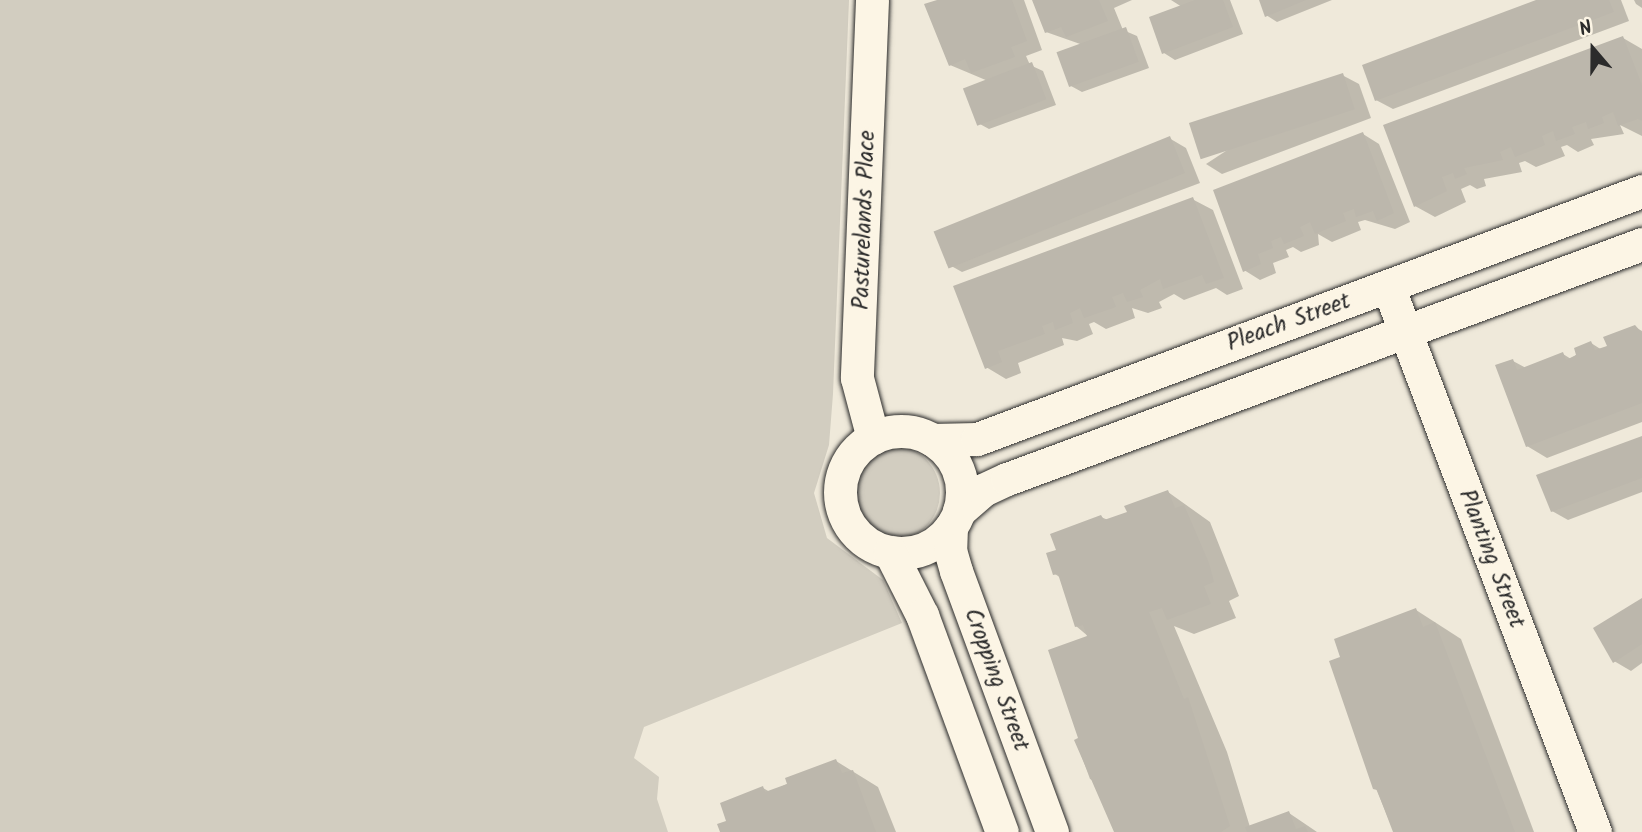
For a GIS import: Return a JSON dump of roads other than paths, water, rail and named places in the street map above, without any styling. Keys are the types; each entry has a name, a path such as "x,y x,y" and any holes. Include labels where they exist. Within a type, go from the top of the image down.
{"street":[{"name":"Pasturelands Place","path":"872,0 857,378 873,438"},
{"name":"Pleach Street","path":"933,440 977,439 1642,191"},
{"path":"955,519 962,485 956,466 933,440 895,432 873,438 848,462 840,499 856,534 890,552 916,551 937,541 982,490 1007,478 1405,334 1642,244"},
{"name":"Planting Street","path":"1388,286 1595,832"},
{"name":"Cropping Street","path":"955,519 950,550 956,571 1052,832"},
{"name":"Cropping Street","path":"890,552 922,615 1002,832"}]}
